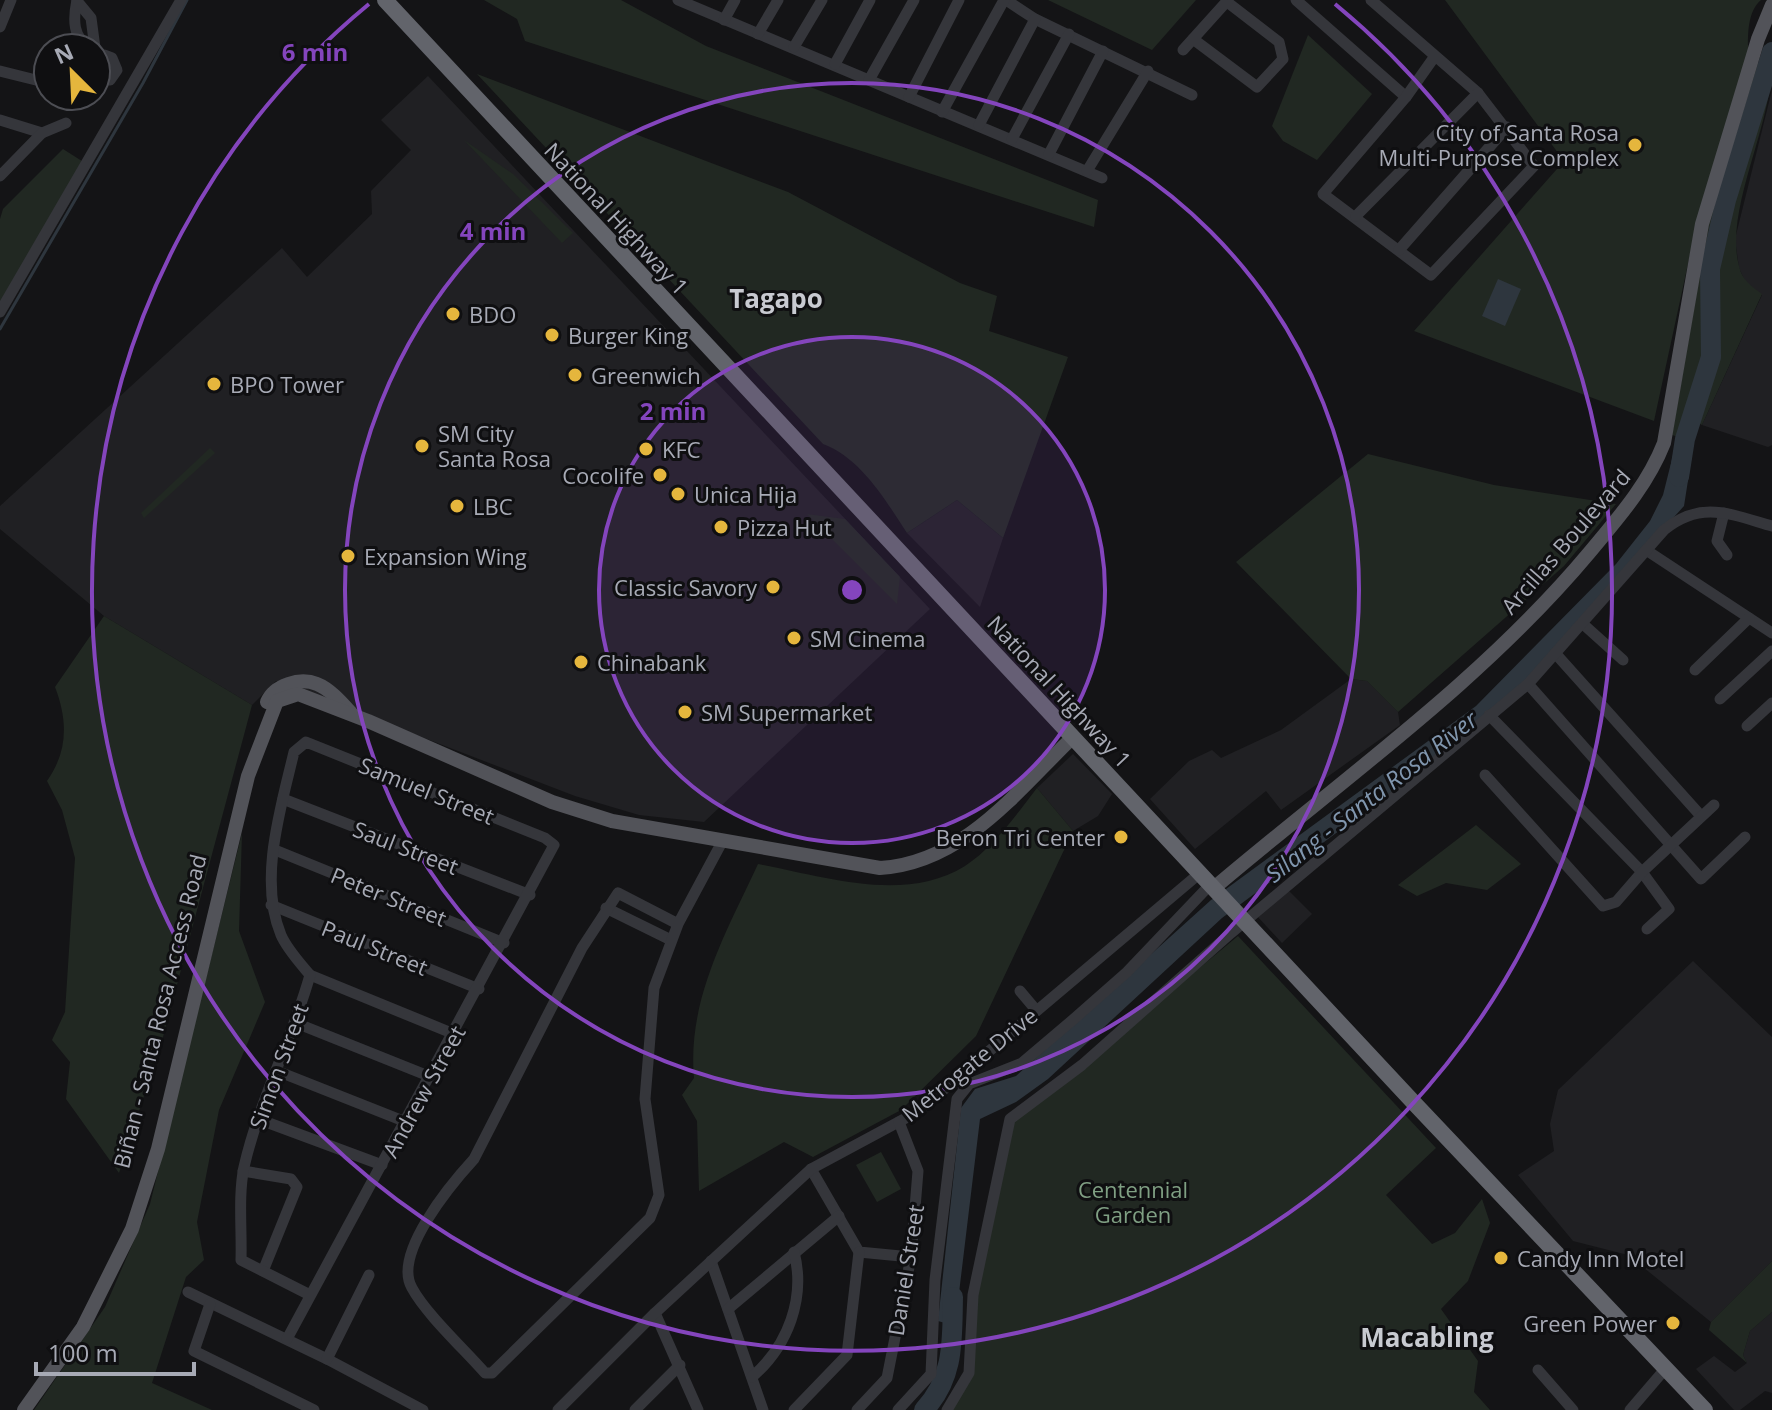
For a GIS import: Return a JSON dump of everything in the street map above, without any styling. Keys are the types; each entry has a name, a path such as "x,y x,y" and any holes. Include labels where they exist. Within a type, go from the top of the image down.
{"highway":[{"name":"National Highway 1","path":"385,0 1207,882 1705,1410"}],"main road":[{"name":"Arcillas Boulevard","path":"1207,882 1456,688 1505,643 1574,571 1650,477 1664,443 1702,224 1758,39 1772,5"},
{"name":"Biñan - Santa Rosa Access Road","path":"24,1410 83,1327 129,1224 215,895 233,801 270,695 284,685 302,681 317,684 354,716 552,802 612,821 856,866 889,868 922,862 957,845 1073,737"},
{"name":"Biñan - Santa Rosa Access Road","path":"12,1410 74,1329 129,1224"}],"street":[{"path":"1,23 11,0"},
{"path":"77,0 91,18 93,32"},
{"path":"76,32 77,0"},
{"path":"0,312 181,0"},
{"path":"678,0 1102,178"},
{"path":"724,20 735,0"},
{"path":"758,34 778,0"},
{"path":"794,47 822,0"},
{"path":"835,64 870,0"},
{"path":"869,80 914,0"},
{"path":"909,97 959,0"},
{"path":"942,112 1005,0 1035,19 1148,71 1192,95"},
{"path":"1296,0 1406,97"},
{"path":"1371,0 1478,93 1534,166 1431,275 1323,194 1406,97 1435,56"},
{"path":"1183,50 1227,1 1279,42 1283,59 1257,87 1193,39"},
{"path":"979,125 1035,19"},
{"path":"1012,139 1069,34"},
{"path":"1049,154 1103,51"},
{"path":"112,58 117,70 112,77"},
{"path":"0,71 32,79"},
{"path":"1087,171 1148,71"},
{"path":"1356,216 1478,93"},
{"path":"0,120 42,133"},
{"path":"0,176 42,133 66,123"},
{"path":"1399,250 1507,127"},
{"path":"947,1410 969,1373 973,1295 1010,1119 1082,1065 1245,921 1528,684 1646,550 1680,517 1697,511 1724,513 1772,526"},
{"path":"1724,513 1717,541 1727,555"},
{"path":"1646,550 1772,633"},
{"path":"1695,670 1749,618"},
{"path":"1583,624 1623,660"},
{"path":"1720,699 1772,651"},
{"path":"1555,653 1701,816"},
{"path":"1528,684 1701,879 1745,837"},
{"path":"1747,726 1772,703"},
{"path":"1489,715 1642,872 1669,909 1647,929"},
{"name":"Samuel Street","path":"300,744 311,743 552,841"},
{"name":"Simon Street","path":"263,1271 241,1260 243,1171 258,1119 296,1023 310,975 282,938 271,905 283,799 294,752 300,744"},
{"path":"1485,775 1603,906 1616,902 1642,872 1714,805"},
{"name":"Saul Street","path":"283,799 530,895"},
{"name":"Andrew Street","path":"287,1339 554,851 552,841"},
{"path":"678,924 618,893 582,948 474,1159 449,1187 408,1256 410,1286 485,1373 492,1373 650,1218 659,1195 645,1099 645,1064 654,988 678,924 722,842"},
{"name":"Peter Street","path":"275,850 504,943"},
{"path":"898,1410 931,1374 935,1280 957,1099 969,1084 1022,1063 1075,1018 1127,972 1207,882"},
{"name":"Metrogate Drive","path":"558,1410 655,1313 811,1169 917,1112 1036,1010 1207,882"},
{"name":"Paul Street","path":"271,905 479,989"},
{"path":"606,908 671,940"},
{"path":"310,975 454,1034"},
{"path":"1020,991 1036,1010"},
{"path":"296,1023 431,1077"},
{"path":"277,1071 406,1122"},
{"path":"258,1119 382,1165"},
{"name":"Daniel Street","path":"857,1410 887,1378 911,1257 918,1171 899,1122"},
{"path":"794,1410 847,1355 859,1252 811,1169"},
{"path":"243,1171 291,1179 297,1187 263,1271 310,1295"},
{"path":"728,1309 839,1216"},
{"path":"752,1377 788,1336 799,1273 794,1252"},
{"path":"859,1252 911,1257"},
{"path":"711,1261 763,1410"},
{"path":"327,1359 369,1275"},
{"path":"188,1292 327,1359 423,1410"},
{"path":"210,1304 194,1351 314,1410"},
{"path":"655,1313 698,1410"},
{"path":"635,1410 680,1365"},
{"path":"1630,1410 1666,1368"},
{"path":"1538,1370 1573,1410"}],"shaded area":[{"name":"SM City Santa Rosa","path":"428,76 930,609 704,822 639,815 575,796 276,681 252,705 104,616 0,529 0,506 282,248 307,277 372,214 371,191 411,150 381,120"},
{"path":"1772,90 1772,445 1768,447 1702,425 1762,295 1746,283 1739,268 1735,239"},
{"path":"957,500 1003,538 980,607 907,533"},
{"path":"1351,679 1367,681 1398,712 1400,725 1281,810 1266,791 1195,849 1150,799 1189,761 1212,750 1221,758 1281,730"},
{"path":"1073,754 1112,794 1098,816 1073,831 1037,788"},
{"path":"1288,890 1312,914 1282,943 1256,915"},
{"path":"1693,961 1772,1037 1772,1261 1711,1322 1628,1255 1573,1241 1518,1175 1554,1151 1550,1124 1558,1090"},
{"path":"1772,1312 1772,1393 1765,1391 1740,1410 1734,1410 1696,1369 1714,1356 1735,1372 1747,1363 1743,1355 1750,1331"}],"green space":[{"path":"484,0 621,0 706,46 1098,200 1094,227 525,41 517,19"},
{"path":"1048,0 1196,0 1152,50"},
{"path":"1445,0 1761,0 1751,17 1748,52 1699,213 1654,421 1414,331 1564,161"},
{"path":"1308,35 1372,94 1317,160 1283,141 1272,126"},
{"path":"1755,63 1772,63 1770,88 1743,194 1736,244 1742,275 1762,294 1702,425 1693,419 1685,439 1672,435 1711,210"},
{"path":"477,74 788,192 960,283 997,296 989,331 1068,357 1003,538 957,500 907,533 861,470 823,444"},
{"path":"464,140 513,174 573,233 562,243"},
{"path":"63,149 85,163 0,308 0,219 3,209"},
{"path":"210,448 215,453 144,518 141,513"},
{"path":"1368,454 1494,485 1616,504 1564,566 1398,712 1367,681 1351,679 1236,562"},
{"path":"807,514 845,519 900,577 897,604"},
{"path":"104,616 252,705 163,1037 119,1173 66,1099 70,1062 52,1040 65,1012 75,858 62,810 47,781 59,758 64,736 55,687"},
{"path":"1037,788 1073,831 976,1036 901,1110 813,1157 784,1142 699,1191 697,1121 682,1095 694,1078 693,1049 697,1021 711,968 758,864 863,884 916,883 941,877 965,866 985,850"},
{"path":"1476,825 1521,864 1487,890 1446,883 1417,896 1398,885"},
{"path":"242,833 239,931 265,1002 219,1110 197,1222 204,1260 186,1277 152,1383 212,1410 34,1410 105,1307 150,1204"},
{"name":"Centennial Garden","path":"1238,936 1436,1148 1386,1195 1432,1244 1455,1233 1482,1199 1490,1223 1468,1281 1441,1309 1478,1361 1474,1392 1490,1410 951,1410 971,1373 970,1294 1010,1125"},
{"path":"881,1152 901,1189 877,1202 856,1165"},
{"path":"1772,1261 1772,1312 1750,1331 1743,1355 1747,1363 1709,1330 1711,1322"}],"water":[{"path":"1498,279 1521,289 1505,326 1482,316"},
{"path":"1674,451 1692,455 1684,506 1532,674 1445,752 1222,918 1048,1079 1016,1102 980,1119 955,1326 938,1321 961,1108 975,1089 1016,1076 1211,900 1476,706 1616,564 1650,521 1663,495"}],"waterway":[{"path":"0,329 143,83 187,0"},
{"name":"Silang - Santa Rosa River","path":"1679,477 1685,439 1711,357 1710,269 1726,200 1772,52"},
{"name":"Silang - Santa Rosa River","path":"924,1410 947,1371 952,1343 953,1297"}],"place":[{"name":"City of Santa Rosa Multi-Purpose Complex","path":"1635,145"},
{"name":"BDO","path":"453,314"},
{"name":"Burger King","path":"552,335"},
{"name":"Greenwich","path":"575,375"},
{"name":"BPO Tower","path":"214,384"},
{"name":"SM City Santa Rosa","path":"422,446"},
{"name":"KFC","path":"646,449"},
{"name":"Cocolife","path":"660,475"},
{"name":"Unica Hija","path":"678,494"},
{"name":"LBC","path":"457,506"},
{"name":"Pizza Hut","path":"721,527"},
{"name":"Expansion Wing","path":"348,556"},
{"name":"Classic Savory","path":"773,587"},
{"name":"SM Cinema","path":"794,638"},
{"name":"Chinabank","path":"581,662"},
{"name":"SM Supermarket","path":"685,712"},
{"name":"Beron Tri Center","path":"1121,837"},
{"name":"Candy Inn Motel","path":"1501,1258"},
{"name":"Green Power","path":"1673,1323"}],"district":[{"name":"Tagapo","path":"776,298"},
{"name":"Macabling","path":"1427,1337"}]}
